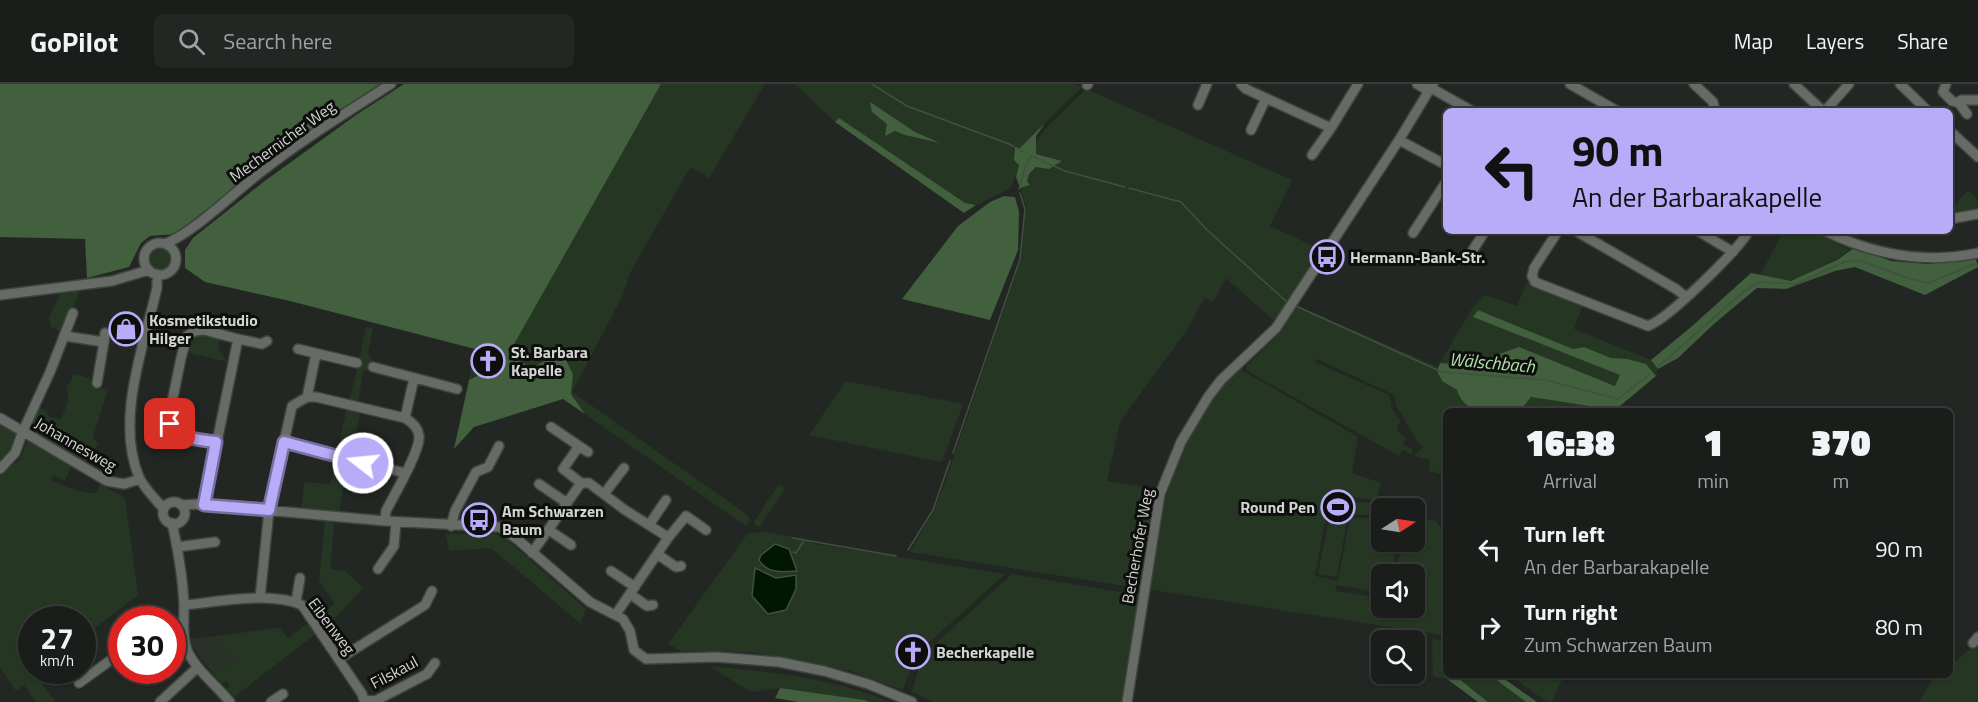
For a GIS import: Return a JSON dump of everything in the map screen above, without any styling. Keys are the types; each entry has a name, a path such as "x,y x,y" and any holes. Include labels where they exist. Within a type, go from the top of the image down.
{"street":[{"name":"Mechernicher Weg","path":"165,243 194,226 289,152 391,84"},
{"path":"1198,105 1208,84"},
{"path":"1241,84 1246,89 1331,128"},
{"path":"1312,155 1358,84"},
{"path":"1417,84 1431,88 1467,108"},
{"path":"1570,84 1612,108"},
{"path":"1694,84 1713,102 1714,108"},
{"path":"1794,84 1821,108"},
{"path":"1827,108 1849,84"},
{"path":"1900,84 1920,108"},
{"path":"1946,84 1943,92 1952,101 1978,100"},
{"name":"Becherhofer Weg","path":"1127,702 1161,486 1181,442 1208,397 1221,381 1276,327 1431,88"},
{"path":"1251,130 1266,98"},
{"path":"1959,102 1967,114"},
{"path":"1953,134 1978,157"},
{"path":"1399,140 1443,163"},
{"path":"1413,233 1443,187"},
{"path":"1953,218 1978,214"},
{"name":"Mechernicher Weg","path":"174,251 178,243 194,226"},
{"path":"1470,253 1483,234"},
{"path":"1556,234 1534,268 1532,276 1538,284 1648,326 1656,323 1686,297 1732,252 1747,234"},
{"path":"1581,234 1686,297"},
{"path":"1703,234 1732,252"},
{"path":"1832,234 1868,249 1902,256 1938,258 1978,253"},
{"path":"0,295 111,281 154,270 173,268 176,262 174,251 165,243 154,244 147,251 154,270 162,291 150,320 134,388 131,418 132,449 140,479 154,497 167,506"},
{"path":"0,469 15,453 73,313"},
{"path":"216,442 180,435 170,424 169,417 186,338 195,331 204,330 262,345 267,341"},
{"path":"65,336 104,337 97,383"},
{"path":"202,505 238,339"},
{"path":"298,349 357,363"},
{"path":"307,397 316,354"},
{"path":"373,367 457,389"},
{"path":"405,418 414,378"},
{"path":"260,598 269,510 292,406 307,397 316,397 405,418 412,422 419,436 416,452 386,511 385,521"},
{"name":"Johannesweg","path":"0,418 107,482 124,484 140,479"},
{"path":"551,427 588,452"},
{"path":"284,442 405,473"},
{"path":"451,525 455,511 476,472 488,467 499,446"},
{"path":"579,446 563,469 581,483 589,483 668,538"},
{"path":"604,494 624,468"},
{"path":"532,553 581,483"},
{"path":"539,484 567,504"},
{"path":"650,525 666,500"},
{"path":"167,506 177,502 184,509"},
{"path":"184,605 176,542 176,523 184,509 202,505 396,522 500,527 590,602 624,619 630,631 634,650 641,657 648,659 716,657 779,662 825,671 868,684 912,702"},
{"path":"167,506 165,518 176,523"},
{"path":"616,614 668,538 686,516 706,530"},
{"path":"378,570 394,546 396,522"},
{"path":"549,530 571,545"},
{"path":"176,542 215,542"},
{"path":"657,554 676,567 681,566"},
{"path":"611,571 647,606 653,605"},
{"path":"296,602 300,578"},
{"path":"339,659 425,605 432,591"},
{"name":"Eibenweg","path":"184,605 260,598 296,602 302,605 363,694 363,701"},
{"path":"186,644 198,667 230,702"},
{"name":"Filskaul","path":"363,701 375,701 427,674 435,663"},
{"path":"159,702 198,667"},
{"path":"271,702 283,694"}],"shaded area":[{"path":"0,84 380,84 288,146 175,234 150,236 141,243 129,267 87,278 85,239 0,237"},
{"path":"404,84 661,84 508,355 532,368 548,359 566,360 573,374 571,394 585,414 563,399 474,427 454,449 469,380 497,366 498,355 290,301 205,282 185,268 185,250 193,238 262,183 356,115"},
{"path":"661,84 765,84 709,178 690,167 629,275 623,295 572,392 745,513 750,519 746,526 585,414 571,394 573,374 548,359 532,368 508,355"},
{"path":"795,84 1072,84 1082,87 1020,148 1016,147 1019,165 1011,188 976,205 965,203 838,118 835,122"},
{"path":"1086,89 1292,180 1270,226 1322,250 1282,311 1273,320 1226,278 1213,302 1204,298 1188,328 1120,422 1107,481 1157,489 1138,588 910,552 934,510 943,488 1021,259 1026,206 1020,188 1030,185 1027,181 1035,168 1061,161 1036,154 1036,142 1048,126"},
{"path":"870,102 915,132 940,143 895,131 885,136 887,124 872,112"},
{"path":"839,118 965,203 976,205 964,213 835,122"},
{"path":"1045,123 1036,136 1036,154 1062,161 1049,169 1036,167 1029,174 1027,181 1030,185 1020,188 1016,177 1019,165 1014,160 1015,147 1020,148"},
{"path":"1968,190 1978,200 1978,207 1955,216 1953,208"},
{"path":"1004,196 1015,197 1019,212 1018,250 990,320 902,299 958,226 990,202"},
{"path":"1782,234 1818,234 1849,250 1820,269 1794,280 1781,280 1760,275"},
{"path":"160,248 168,251 171,259 168,267 160,270 152,267 149,259 152,251"},
{"path":"1854,248 1891,261 1928,264 1976,259 1978,267 1925,295 1855,267 1835,271 1786,289 1757,288 1678,358 1658,369 1651,360 1751,273 1791,281 1837,260"},
{"path":"1527,282 1583,304 1574,329 1651,360 1658,369 1656,376 1646,364 1628,359 1611,358 1584,347 1573,349 1478,310 1473,317 1620,374 1616,386 1519,347 1467,365 1440,363 1473,307 1485,295 1517,306"},
{"path":"79,290 63,332 51,327 49,317 60,295 64,291"},
{"path":"1296,305 1438,367 1437,371 1442,381 1457,390 1460,399 1471,408 1443,408 1443,475 1429,471 1430,460 1414,456 1424,446 1418,443 1395,404 1396,398 1390,393 1317,359 1315,362 1389,395 1391,407 1401,422 1397,430 1406,438 1403,445 1412,448 1411,454 1402,450 1399,456 1247,371 1246,366 1274,339"},
{"path":"1478,310 1573,349 1584,347 1611,358 1628,359 1646,364 1656,376 1618,408 1585,408 1589,406 1531,397 1522,408 1472,408 1461,399 1457,390 1442,381 1437,371 1440,363 1467,365 1519,347 1615,386 1620,375 1473,317"},
{"path":"366,327 373,328 368,352 375,366 363,372 358,403 349,401"},
{"path":"198,333 220,337 218,348 227,362 186,352 188,341"},
{"path":"476,348 498,355 497,366 469,380"},
{"path":"1240,369 1358,437 1352,473 1381,483 1377,495 1380,498 1371,500 1349,496 1352,502 1371,503 1371,514 1361,515 1351,513 1352,504 1346,505 1343,514 1336,515 1330,506 1336,499 1329,500 1315,576 1338,581 1350,518 1371,518 1371,552 1394,552 1393,564 1371,564 1371,591 1337,585 1335,591 1371,596 1371,618 1425,618 1425,564 1398,564 1400,552 1425,552 1425,520 1436,521 1443,531 1443,634 1149,588 1162,510 1183,444 1223,384"},
{"path":"73,374 90,378 94,387 108,389 93,437 98,444 84,464 46,442 30,429 39,408 47,411 48,416 61,420 68,401 67,385 70,384"},
{"path":"846,381 963,404 942,462 809,435"},
{"path":"1531,397 1590,406 1585,408 1522,408"},
{"path":"347,407 361,410 351,458 337,455"},
{"path":"0,424 14,430 16,434 10,450 0,460"},
{"path":"28,441 72,466 64,481 54,475 51,480 91,493 96,493 100,484 125,498 138,595 124,606 108,606 108,618 96,627 96,606 18,606 18,684 43,684 55,702 36,702 24,685 16,691 0,668 0,473 19,461"},
{"path":"338,459 348,461 339,511 302,508 304,482 329,484"},
{"path":"778,485 786,487 759,527 754,522"},
{"path":"1329,518 1347,521 1337,577 1318,574"},
{"path":"325,521 334,523 330,569 345,571 363,588 325,629 316,617 335,604 319,580"},
{"path":"764,532 809,540 810,543 1005,574 924,647 915,642 907,649 912,664 903,690 850,671 820,664 752,652 681,651 668,644 748,533"},
{"path":"446,534 494,534 504,537 586,609 580,623 491,548 449,551"},
{"path":"775,544 789,549 797,571 776,571 762,565 759,560 761,555"},
{"path":"755,568 776,578 796,575 796,589 786,610 768,614 752,596"},
{"path":"1012,574 1139,595 1123,702 933,702 912,692 922,656"},
{"path":"310,622 317,633 234,697 227,689 230,686 226,680 222,683 214,675 225,666 232,667 236,664 236,657 215,636 279,628 288,638"},
{"path":"279,628 288,638 227,689 230,685 225,680 222,683 204,663 191,639"},
{"path":"1432,639 1443,641 1443,678 1447,679 1433,676"},
{"path":"1974,646 1978,650 1978,702 1919,702 1935,678 1953,678 1953,664"},
{"path":"709,666 824,682 891,702 869,702 780,688 751,692"},
{"path":"1458,678 1494,678 1526,702 1488,702"},
{"path":"1458,678 1488,702 1478,702 1447,679"},
{"path":"1494,678 1503,678 1537,702 1526,702"},
{"path":"1514,678 1563,678 1552,702 1547,702"},
{"path":"780,688 869,702 798,702 775,698"}],"waterway":[{"name":"Wälschbach","path":"872,84 907,106 1009,144 1024,152"},
{"name":"Wälschbach","path":"1019,189 1026,164 1031,156 1065,171 1125,187"},
{"name":"Wälschbach","path":"1129,188 1181,202 1207,230 1286,301"},
{"path":"953,453 1020,259 1025,209 1020,193"},
{"name":"Wälschbach","path":"1659,366 1743,292 1758,282 1796,284 1844,262 1859,260 1907,278 1928,283 1975,264"},
{"name":"Wälschbach","path":"1298,307 1442,372 1546,380 1618,399 1650,374"},
{"path":"908,550 933,510 950,461"},
{"path":"793,538 896,556"},
{"path":"793,552 796,553 803,542"}],"place":[{"name":"Hermann-Bank-Str.","path":"1327,257"},
{"name":"Kosmetikstudio Hilger","path":"126,329"},
{"name":"St. Barbara Kapelle","path":"488,361"},
{"name":"Round Pen","path":"1338,507"},
{"name":"Am Schwarzen Baum","path":"479,520"},
{"name":"Becherkapelle","path":"913,652"}],"route":[{"path":"170,424 180,435 216,442 204,505 269,510 284,442 363,463"}]}
